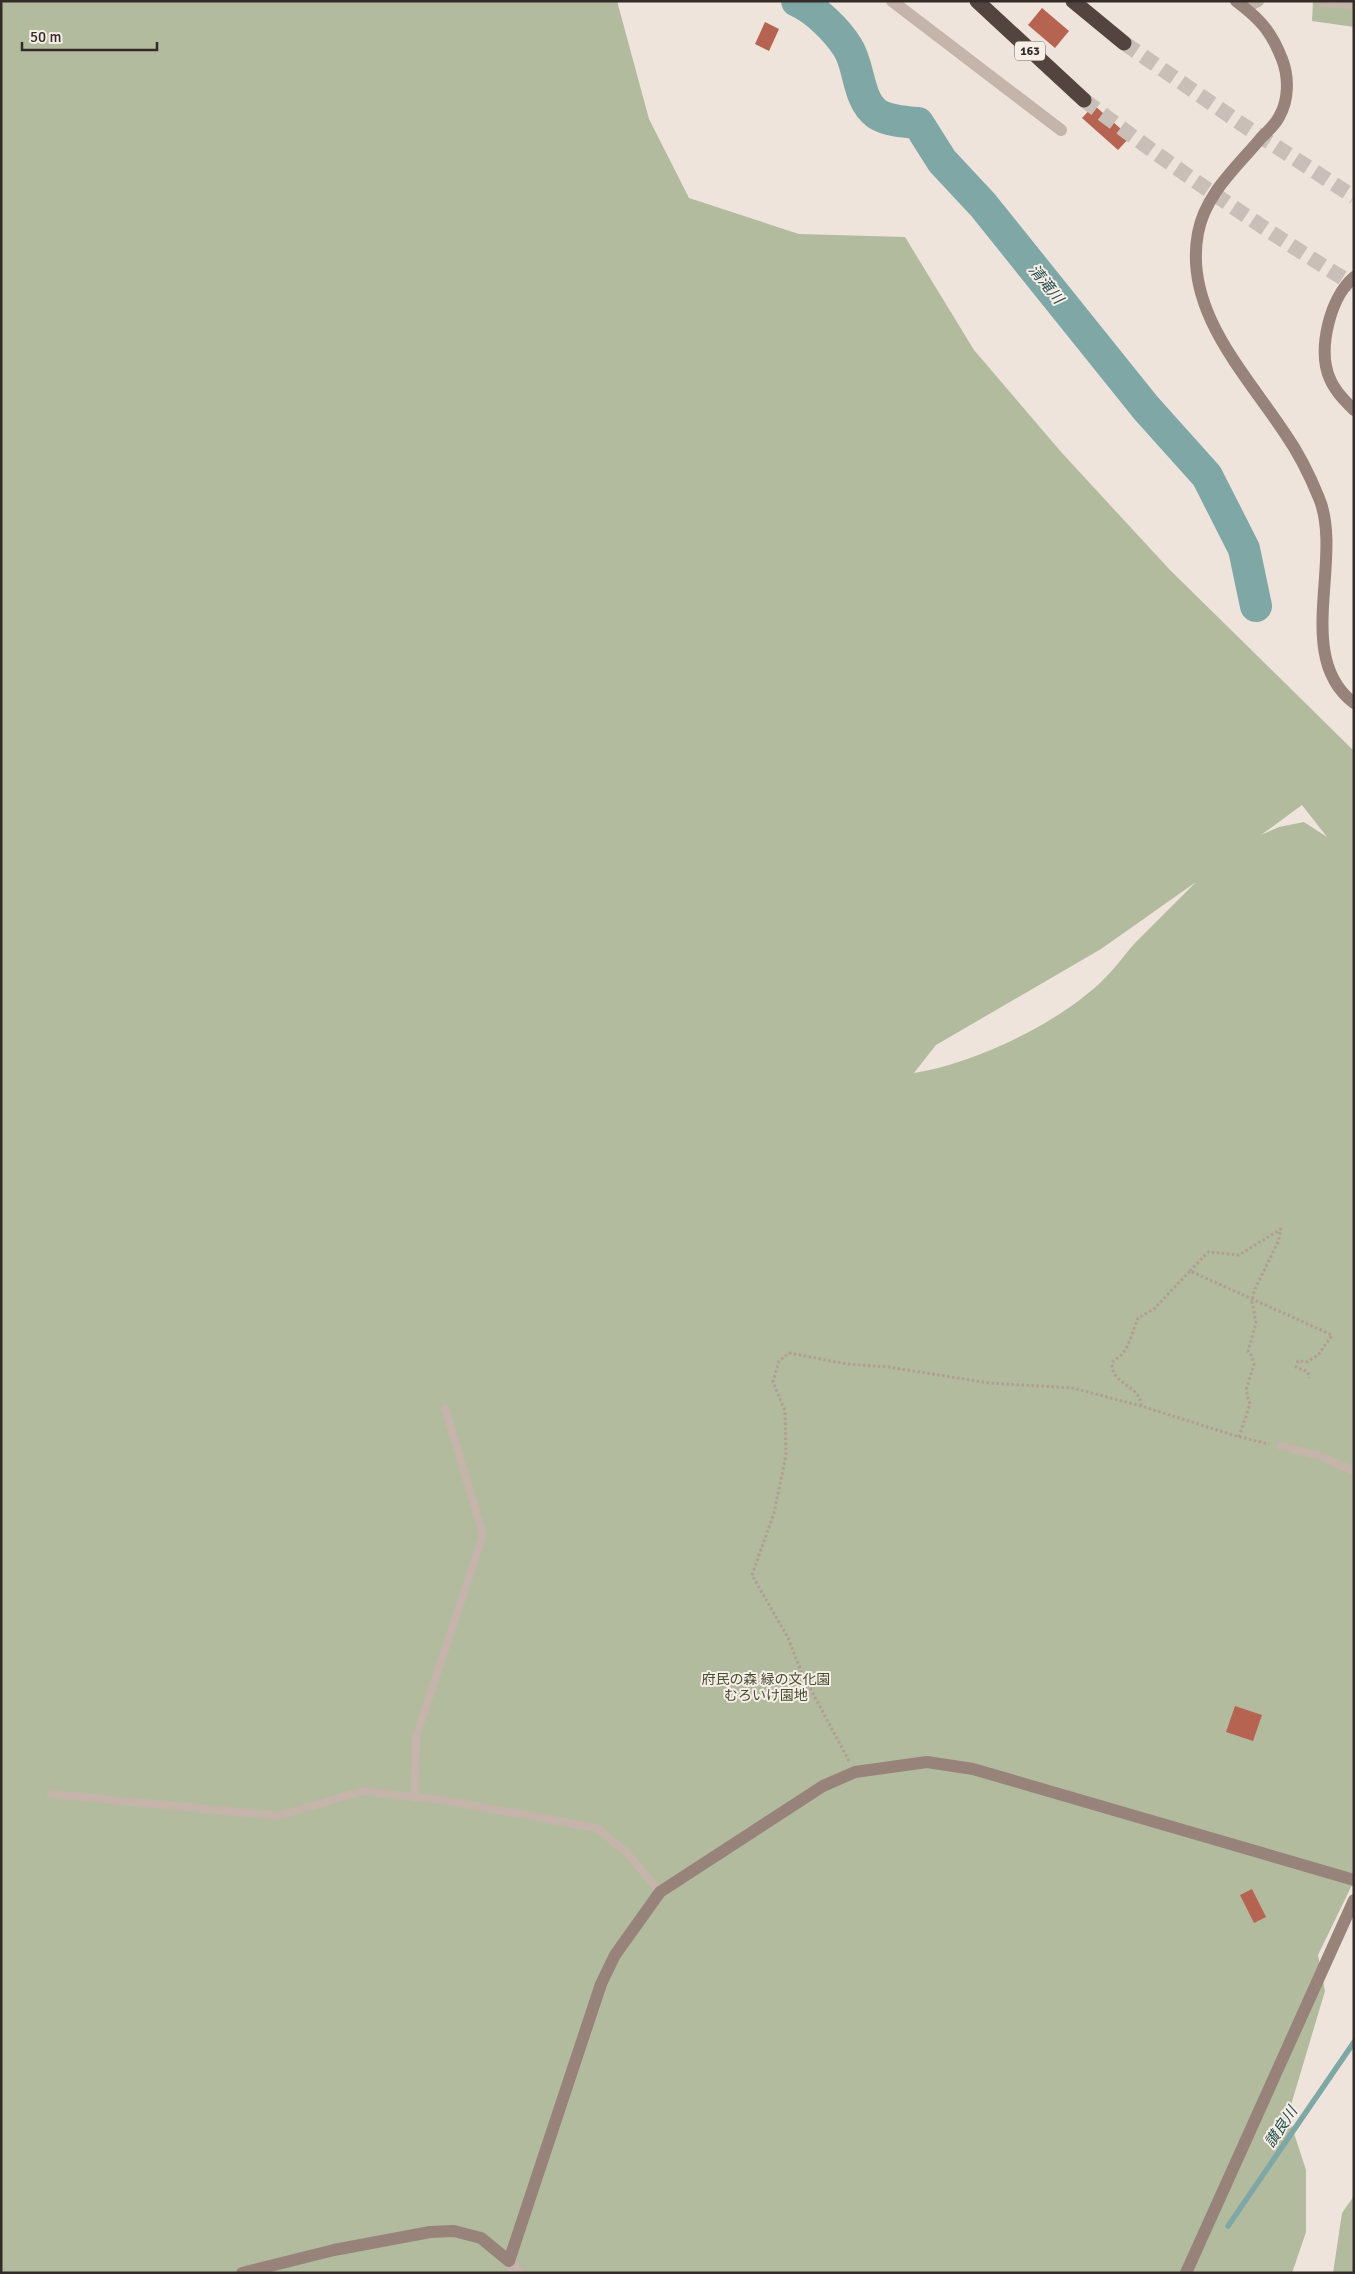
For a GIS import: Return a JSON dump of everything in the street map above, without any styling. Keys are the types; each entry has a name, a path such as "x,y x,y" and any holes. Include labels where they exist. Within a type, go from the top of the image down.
{"highway":[{"name":"163","path":"977,1 1084,100"},
{"path":"1073,1 1124,42"}],"street":[{"path":"892,1 1061,130"},
{"path":"1241,5 1258,1"},
{"path":"1324,1 1354,3"},
{"path":"1241,5 1273,35 1284,65 1288,84 1286,99 1280,117 1214,193 1203,213 1195,258 1198,278 1204,303 1214,327 1287,436 1310,474 1324,509 1329,542 1322,628 1324,648 1333,678 1354,703"},
{"path":"1354,276 1338,297 1328,323 1324,358 1330,379 1354,410"},
{"path":"509,2261 601,1984 614,1955 660,1892 823,1786 855,1772 927,1762 973,1769 1354,1880"},
{"path":"1186,2273 1354,1900"},
{"path":"242,2273 334,2250 430,2232 454,2231 480,2238 509,2261 518,2273"}],"lane":[{"path":"415,1798 416,1737 482,1535 445,1408"},
{"path":"1281,1446 1323,1457 1354,1471"},
{"path":"51,1794 278,1816 362,1791 496,1809 597,1828 627,1853 660,1892"}],"path":[{"path":"1141,1406 1141,1400 1135,1391 1117,1376 1112,1366 1113,1362 1127,1348 1138,1318 1154,1309 1208,1252 1239,1255 1281,1229 1278,1242 1254,1291 1252,1302 1256,1323 1248,1351 1252,1356 1254,1364 1246,1390 1250,1404 1239,1437"},
{"path":"1190,1271 1325,1330 1332,1335 1332,1338 1319,1354 1308,1362 1298,1361 1296,1367 1308,1372 1309,1378"},
{"path":"855,1772 801,1670 788,1638 752,1575 774,1513 786,1455 785,1411 773,1382 779,1360 789,1353 847,1364 888,1367 989,1383 1073,1388 1141,1406 1239,1437 1281,1446"}],"green space":[{"name":"府民の森 緑の文化園 むろいけ園地","path":"1,1 617,1 649,119 689,198 799,234 905,237 974,350 1062,453 1170,570 1354,751 1354,1881 1318,1955 1325,1991 1288,2115 1306,2170 1306,2232 1292,2273 1,2273","holes":["1302,805 1327,837 1304,822 1279,827 1261,835","1196,882 1136,942 1101,982 1062,1013 1013,1040 987,1051 962,1061 914,1073 936,1045 1101,949"]},
{"path":"1313,1 1354,1 1354,27 1312,21"},
{"path":"1354,2196 1354,2273 1333,2273 1342,2213"}],"building":[{"path":"1042,8 1069,31 1055,48 1028,25"},
{"path":"765,22 779,29 769,51 755,44"},
{"path":"1094,105 1130,137 1118,150 1082,118"},
{"path":"1235,1706 1262,1715 1253,1741 1226,1732"},
{"path":"1252,1889 1266,1917 1254,1923 1240,1895"}],"waterway":[{"name":"清滝川","path":"797,1 832,27 848,48 855,64 862,92 871,108 877,114 886,118 918,123 942,161 983,205 1146,408 1207,476 1244,549 1256,606"},
{"name":"讃良川","path":"1228,2226 1354,2042"}],"tunnel":[{"path":"1124,43 1243,125 1354,197"},
{"path":"1084,100 1217,196 1354,285"}]}
